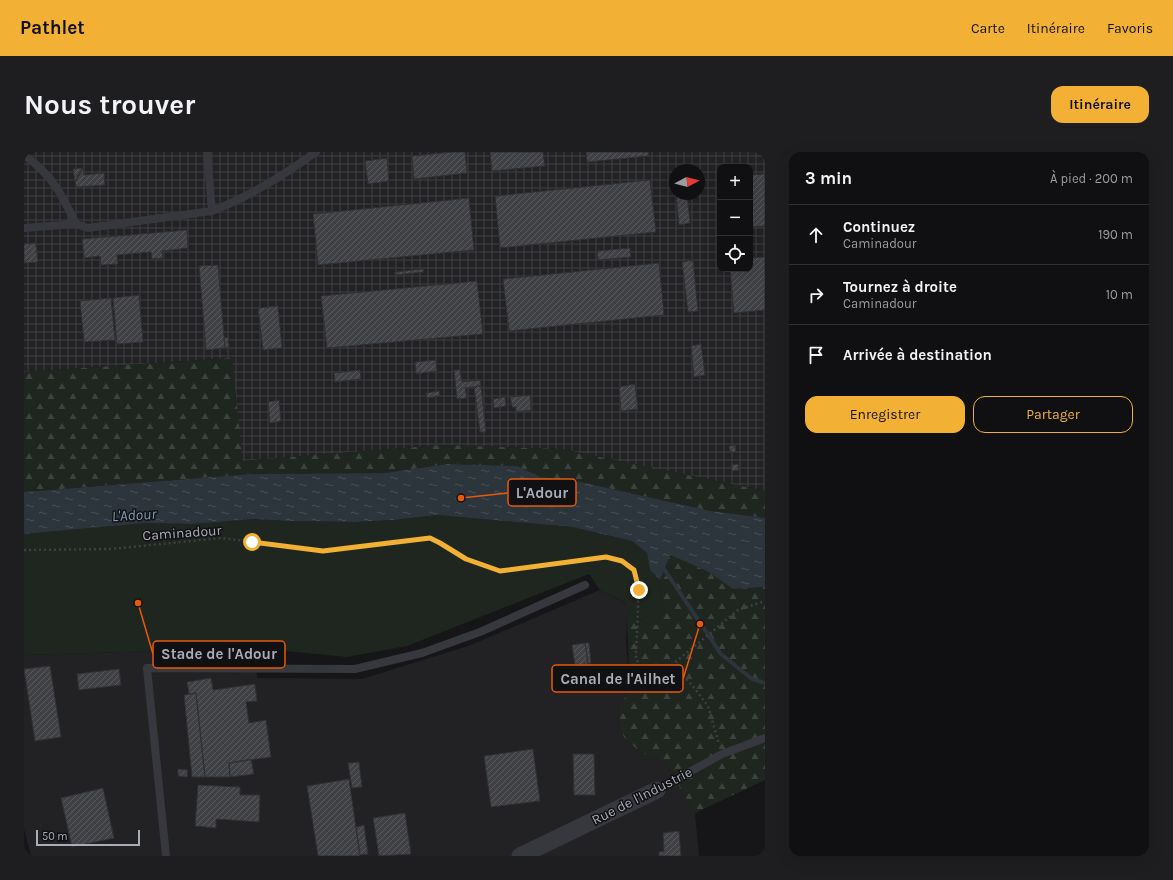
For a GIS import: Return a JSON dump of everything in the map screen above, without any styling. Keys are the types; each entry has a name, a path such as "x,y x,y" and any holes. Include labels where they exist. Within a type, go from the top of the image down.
{"street":[{"name":"Rue de l'Industrie","path":"520,856 657,790"}],"lane":[{"path":"207,152 212,210"},
{"path":"24,228 76,224 88,228 212,210 231,203 297,165 316,152"},
{"path":"24,154 41,167 60,192 76,224"},
{"path":"166,856 147,668 355,669 422,652 480,632 585,585"},
{"name":"Rue de l'Industrie","path":"657,790 722,754 765,738"}],"path":[{"name":"Caminadour","path":"24,550 110,549 222,538 323,551 430,538 466,559 500,571 606,557 622,561 634,570 639,590 636,656 639,666 655,671 672,665 738,610 765,601"},
{"path":"672,665 692,685 708,706 722,754"}],"shaded area":[{"path":"24,152 765,152 765,491 561,449 442,445 242,461 231,358 24,372"},
{"path":"600,590 627,604 629,613 627,620 626,640 630,691 619,706 618,721 625,737 641,753 664,761 695,813 699,856 31,856 24,829 24,655 254,648 257,678 362,679 471,645"}],"green space":[{"path":"232,358 243,461 442,445 561,449 765,491 765,518 711,511 576,481 541,477 517,466 447,464 385,473 250,474 24,492 24,372"},
{"path":"437,515 572,527 632,541 647,553 650,570 660,580 663,608 657,625 651,625 629,613 626,603 600,590 589,574 407,646 347,657 254,648 24,655 24,534 145,523 192,524 255,519 355,522 393,520"},
{"path":"670,555 707,571 733,589 765,587 765,780 695,813 664,761 641,753 624,737 618,720 619,706 630,691 627,620 629,613 651,625 657,625 663,608 660,580"}],"water":[{"path":"447,464 517,466 541,477 576,481 711,511 765,518 765,587 733,589 707,571 670,555 660,580 650,570 647,553 632,541 572,527 437,515 393,520 355,522 255,519 192,524 145,523 24,534 24,492 250,474 385,473"}],"building":[{"path":"465,152 467,173 414,179 412,156"},
{"path":"490,152 543,152 545,166 492,171"},
{"path":"586,152 648,152 649,156 587,162"},
{"path":"387,158 389,181 368,184 365,161"},
{"path":"83,168 78,175 75,182 73,169"},
{"path":"83,169 84,175 104,173 105,185 76,187 75,182"},
{"path":"765,174 765,226 753,227 753,175"},
{"path":"650,180 656,232 500,248 495,196"},
{"path":"469,198 474,250 318,265 313,214"},
{"path":"677,200 688,200 690,223 679,225"},
{"path":"187,230 188,248 162,251 163,258 152,259 151,252 117,255 118,264 101,265 100,256 84,258 82,239"},
{"path":"36,243 38,262 24,263 24,244"},
{"path":"630,248 631,257 598,260 597,251"},
{"path":"765,257 765,310 734,313 730,272 753,272 753,258"},
{"path":"693,260 698,311 688,312 682,262"},
{"path":"659,263 664,315 509,331 503,279"},
{"path":"218,265 225,348 206,350 199,266"},
{"path":"423,269 424,272 395,275 395,272"},
{"path":"477,281 483,334 327,348 321,296"},
{"path":"139,295 143,342 117,344 113,298"},
{"path":"111,298 115,340 84,342 80,301"},
{"path":"278,306 282,348 263,350 258,308"},
{"path":"228,337 229,348 225,348 224,338"},
{"path":"701,344 705,375 694,377 691,346"},
{"path":"436,360 437,371 416,374 415,362"},
{"path":"360,370 361,379 335,382 334,373"},
{"path":"454,370 460,370 462,382 480,380 481,386 465,388 467,398 457,399"},
{"path":"635,384 638,409 621,411 619,387"},
{"path":"481,386 486,432 480,432 474,387"},
{"path":"439,391 440,396 427,398 426,393"},
{"path":"530,395 531,410 516,412 516,407 512,407 510,397"},
{"path":"505,397 506,406 494,408 493,399"},
{"path":"279,400 281,421 270,423 268,402"},
{"path":"735,445 736,452 730,452 729,446"},
{"path":"738,464 739,470 732,471 731,465"},
{"path":"585,643 589,643 591,663 588,664"},
{"path":"585,643 588,664 575,665 572,645"},
{"path":"50,666 61,737 35,741 24,669"},
{"path":"119,669 121,685 79,690 77,674"},
{"path":"211,678 213,690 255,684 257,701 246,702 249,723 266,720 271,757 229,763 230,777 205,777 196,693 189,694 187,682"},
{"path":"196,693 205,777 192,777 184,695"},
{"path":"533,749 540,801 491,807 484,756"},
{"path":"573,754 594,754 595,795 574,795"},
{"path":"251,759 254,774 230,777 229,763"},
{"path":"359,762 362,787 352,788 348,763"},
{"path":"178,769 188,770 187,777 178,776"},
{"path":"349,779 360,856 318,856 307,786"},
{"path":"198,785 240,787 240,795 260,795 259,822 216,819 216,828 195,826"},
{"path":"103,788 114,838 72,847 61,798"},
{"path":"405,813 411,854 379,856 373,818"},
{"path":"364,825 368,854 360,855 356,827"},
{"path":"679,831 681,856 659,856 659,852 664,851 663,833"}],"waterway":[{"path":"662,566 721,654 752,679 765,683"}],"place":[{"name":"L'Adour","path":"461,498"},
{"name":"Stade de l'Adour","path":"138,603"},
{"name":"Canal de l'Ailhet","path":"700,624"}],"route":[{"path":"252,542 323,551 430,538 466,559 500,571 606,557 622,561 634,570 639,590"}]}
